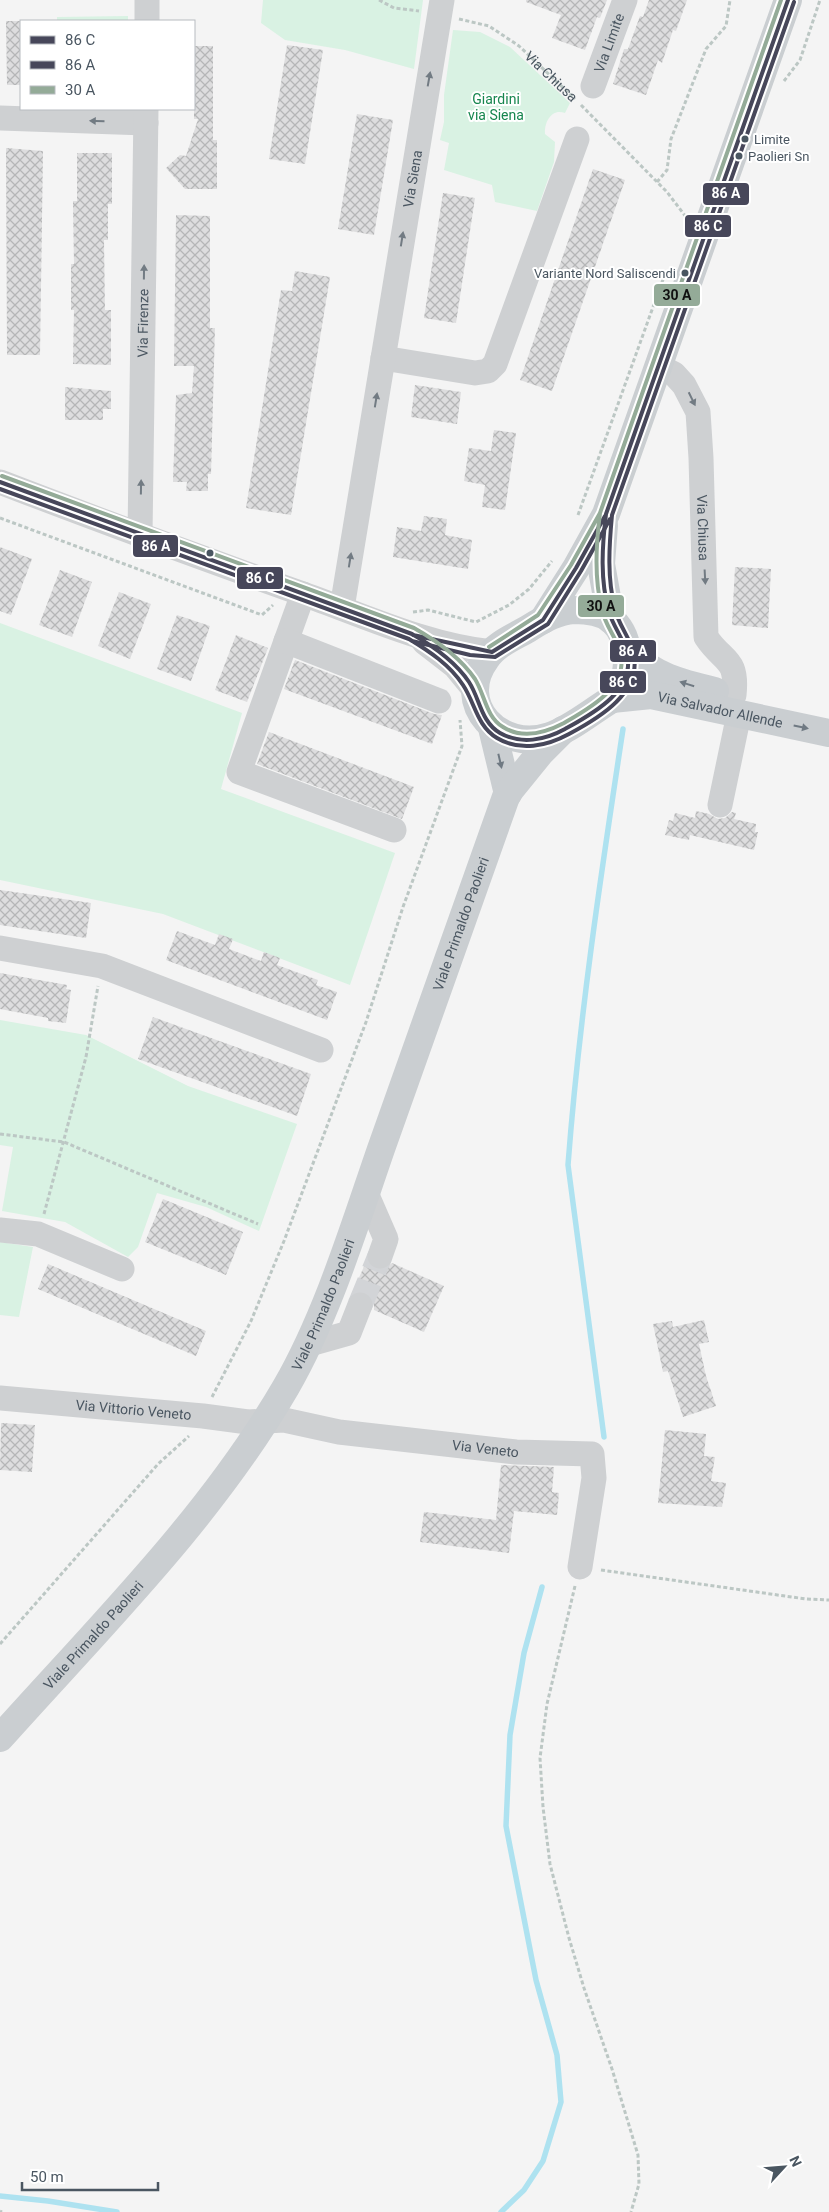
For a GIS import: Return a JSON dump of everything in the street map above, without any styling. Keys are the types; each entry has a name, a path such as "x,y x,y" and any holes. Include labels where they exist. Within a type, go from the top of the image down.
{"main road":[{"path":"762,72 761,50 770,0"},
{"name":"Viale Primaldo Paolieri","path":"543,620 576,568 606,514 788,0"},
{"path":"762,72 789,40 806,0"},
{"name":"Viale Primaldo Paolieri","path":"606,514 601,564 611,620"},
{"name":"Viale Primaldo Paolieri","path":"473,688 481,665 492,652 561,611 580,610 599,613 611,620 621,634 627,651 628,663 619,691 612,699 551,736 531,740 510,738 492,728"},
{"name":"Via Salvador Allende","path":"627,651 658,674 736,704 829,733"},
{"path":"473,688 478,706 492,728 508,794"},
{"name":"Via Salvador Allende","path":"612,699 651,695 829,714"},
{"name":"Viale Primaldo Paolieri","path":"0,1738 183,1533 233,1468 266,1420 310,1344 366,1193 508,794 541,752 563,730"}],"street":[{"path":"147,0 147,20"},
{"name":"Via Limite","path":"593,86 625,0"},
{"name":"Via Siena","path":"342,608 441,7"},
{"path":"0,118 146,116"},
{"name":"Via Firenze","path":"140,535 146,116"},
{"path":"383,358 475,372 488,371 495,364 577,139"},
{"name":"Via Chiusa","path":"658,366 674,374 684,385 698,412 706,637 733,667 735,682 736,704 720,805"},
{"path":"0,482 140,535 300,602 342,608 416,636 471,650 492,652"},
{"path":"300,602 239,772 394,830"},
{"path":"416,636 455,666 473,688"},
{"path":"286,641 439,701"},
{"path":"0,948 102,966 321,1050"},
{"path":"366,1193 386,1239 380,1256"},
{"path":"0,1230 38,1234 122,1269"},
{"path":"310,1344 349,1333 360,1305"},
{"name":"Via Vittorio Veneto","path":"0,1398 203,1416 248,1422 266,1420"},
{"name":"Via Veneto","path":"266,1420 284,1420 339,1432 516,1452 592,1454 594,1478 580,1567"}],"path":[{"name":"Via Chiusa","path":"379,0 394,8 441,7 489,26 519,46 552,75 657,182 686,217"},
{"path":"657,182 667,170 671,139 706,49 726,26 730,0"},
{"path":"0,518 262,615 276,602 300,602"},
{"path":"0,1644 158,1464 181,1445 197,1428 255,1312 284,1241 366,1022 403,907 462,746 459,717"},
{"path":"38,1234 86,1056 102,966"},
{"path":"0,1134 64,1142 258,1224"},
{"path":"631,2212 639,2184 638,2155 569,1938 550,1864 542,1807 540,1758 547,1704 580,1567 806,1599 829,1600"}],"green space":[{"path":"263,0 423,0 414,69 345,50 285,40 261,23"},
{"path":"128,16 128,20 57,20 57,17"},
{"name":"Giardini via Siena","path":"453,30 480,32 510,47 570,103 565,113 556,113 547,121 545,134 555,142 554,162 537,211 495,202 492,185 444,170 449,143 440,140 444,122 444,95"},
{"path":"0,623 242,713 221,789 395,853 350,985 163,914 0,880"},
{"path":"0,1020 86,1035 188,1086 297,1124 259,1231 206,1207 157,1193 138,1247 128,1257 65,1222 2,1211 13,1147 0,1145"},
{"path":"0,1242 33,1247 19,1317 0,1315"}],"building":[{"path":"526,0 607,0 600,18 597,17 585,50 552,38 561,15 526,2"},
{"path":"649,0 687,0 676,31 673,30 662,63 658,60 646,95 613,84 624,49 628,49 640,16 643,17"},
{"path":"6,21 20,21 20,85 7,85"},
{"path":"287,45 323,50 305,164 269,159"},
{"path":"195,46 213,46 213,140 217,140 217,189 185,189 166,168 180,155 186,156 198,119 194,119"},
{"path":"357,114 393,120 374,235 338,229"},
{"path":"6,148 43,151 40,355 7,355"},
{"path":"77,153 112,153 112,204 108,204 108,240 104,240 105,310 111,310 111,365 73,364 74,310 71,310 71,264 74,264 73,201 77,201"},
{"path":"593,169 625,180 552,391 520,380"},
{"path":"443,193 475,198 456,323 424,318"},
{"path":"176,215 210,216 210,328 215,328 211,474 208,474 208,491 186,491 187,482 173,482 176,395 192,393 194,366 174,366"},
{"path":"295,271 330,277 291,515 246,508 281,290 292,291"},
{"path":"415,385 461,392 457,424 411,417"},
{"path":"65,387 111,391 111,409 103,409 103,420 65,420"},
{"path":"494,430 516,433 505,510 482,507 485,485 464,481 469,448 491,451"},
{"path":"424,516 447,519 445,535 472,540 468,569 393,557 397,527 421,531"},
{"path":"0,547 32,559 11,615 0,611"},
{"path":"735,567 771,569 768,628 732,625"},
{"path":"60,570 92,582 72,637 39,625"},
{"path":"119,592 151,604 130,659 98,646"},
{"path":"177,615 210,626 191,681 157,669"},
{"path":"236,635 268,648 247,702 215,690"},
{"path":"295,660 434,714 442,715 432,744 284,689"},
{"path":"269,732 414,787 402,819 257,764"},
{"path":"696,811 709,814 718,819 725,818 732,812 736,813 734,819 756,824 755,832 758,832 754,850 690,835 689,840 665,835 669,820 673,821 675,813 695,818"},
{"path":"0,890 91,903 86,938 0,925"},
{"path":"177,931 215,945 219,934 233,939 229,949 261,961 264,952 280,958 277,965 318,980 316,985 337,992 327,1020 166,960"},
{"path":"0,973 67,985 66,989 71,990 66,1023 48,1021 48,1018 0,1009"},
{"path":"153,1017 311,1074 297,1116 138,1059"},
{"path":"163,1199 243,1232 226,1275 145,1242"},
{"path":"367,1260 369,1266 376,1270 383,1270 392,1263 444,1286 424,1332 374,1310 372,1296 366,1292 358,1291 352,1293"},
{"path":"48,1264 206,1331 196,1356 38,1289"},
{"path":"704,1320 709,1342 699,1344 706,1376 716,1406 683,1417 668,1371 663,1372 653,1324 672,1321 673,1327"},
{"path":"1,1423 35,1425 32,1472 0,1470"},
{"path":"665,1430 706,1434 704,1456 715,1457 711,1481 726,1483 722,1507 658,1503"},
{"path":"501,1465 554,1467 552,1492 559,1493 557,1515 514,1511 509,1553 420,1542 424,1512 496,1520"}],"waterway":[{"path":"604,1437 568,1165 584,1001 623,729"},
{"path":"501,2212 524,2190 543,2161 561,2102 557,2055 536,1980 506,1826 510,1735 524,1653 542,1587"},
{"path":"0,2196 48,2201 117,2212"}],"tunnel":[{"path":"360,1305 380,1256"}],"transit line":[{"path":"2,476 414,628 439,644 469,671 475,679 493,718 497,723 510,731 526,734 541,732 557,727 586,710 615,684 620,673 622,661 619,648 603,615 599,598 596,562 600,513 781,0"},
{"path":"0,482 412,634 436,649 457,667 469,682 489,723 500,733 508,737 533,740 549,736 587,716 610,700 625,679 628,667 627,653 611,617 604,588 603,551 606,514 788,0"},
{"path":"0,489 409,639 452,671 463,685 485,727 490,733 506,742 515,745 533,746 552,742 581,728 616,702 632,679 635,666 633,651 616,614 612,597 609,562 612,515 794,2"},
{"path":"489,647 538,615 571,565 600,513"},
{"path":"413,635 492,652 543,620 576,568 605,516"},
{"path":"412,641 470,655 495,657 548,624 610,519"}],"place":[{"name":"Limite","path":"745,139"},
{"name":"Paolieri Sn","path":"739,156"},
{"name":"Variante Nord Saliscendi","path":"685,273"}]}
